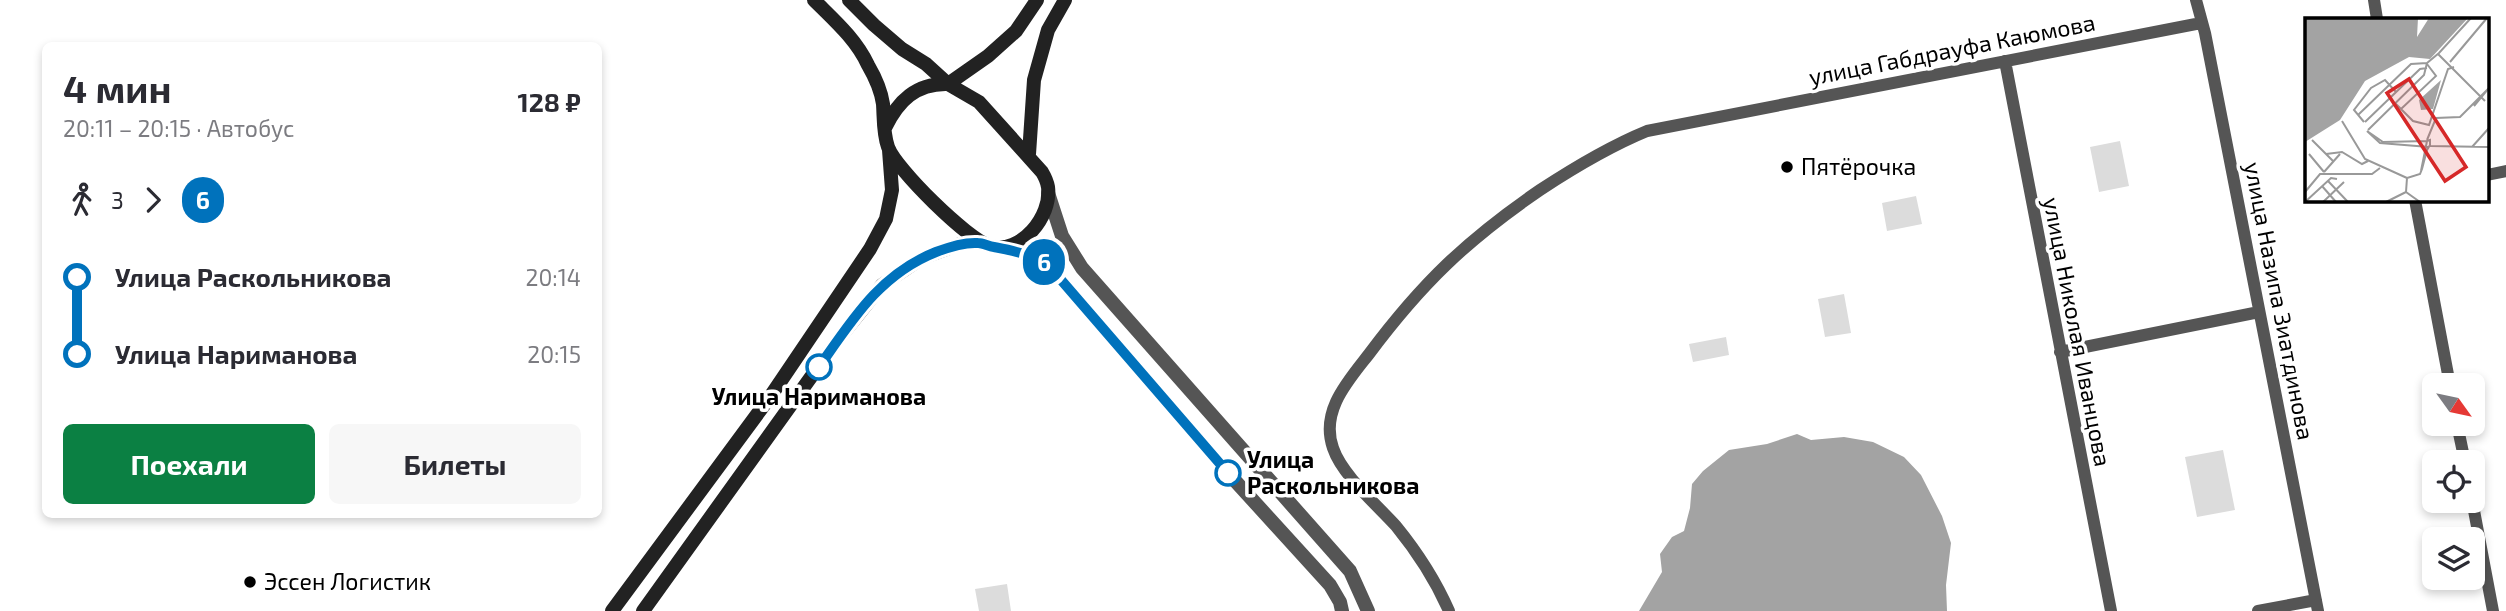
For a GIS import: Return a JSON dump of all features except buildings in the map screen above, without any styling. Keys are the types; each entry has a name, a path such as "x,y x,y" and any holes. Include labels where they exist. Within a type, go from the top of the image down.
{"main road":[{"path":"612,611 769,397 870,249 886,219 891,190 889,149 877,83 858,45 814,0"},
{"path":"643,611 834,345 882,285 922,258 960,244 979,242 1001,248 1024,238 1033,229 1046,205 1048,184 1042,172 979,102 948,84 926,64 902,49 849,0"},
{"path":"885,130 897,105 906,96 926,86 948,84 988,56 1016,32 1037,0"},
{"path":"1029,155 1034,80 1048,30 1065,0"},
{"path":"889,149 934,202 979,242"}],"street":[{"name":"улица Назипа Зиатдинова","path":"2196,0 2205,33 2317,605"},
{"path":"2374,0 2377,18"},
{"name":"улица Габдрауфа Каюмова","path":"1449,611 1426,564 1338,460 1330,436 1330,422 1332,409 1341,392 1421,288 1471,240 1574,167 1615,144 1647,131 2201,23"},
{"name":"улица Николая Иванцова","path":"2005,61 2111,611"},
{"path":"2488,175 2506,171"},
{"path":"1048,193 1062,236 1082,268 1350,571 1367,611"},
{"path":"2415,201 2448,373"},
{"path":"1001,248 1035,256 1056,273 1219,463 1329,585 1340,602 1342,611"},
{"path":"2060,352 2259,312"},
{"path":"2474,513 2493,611"},
{"path":"2258,611 2317,605"}],"shaded area":[{"path":"2120,141 2129,186 2099,192 2090,147"},
{"path":"1916,196 1922,224 1887,231 1882,203"},
{"path":"1844,294 1851,333 1825,337 1818,299"},
{"path":"1726,337 1729,355 1693,362 1689,344"},
{"path":"1797,434 1811,440 1844,437 1873,442 1904,457 1921,475 1942,516 1951,543 1946,585 1947,611 1639,611 1662,572 1660,554 1672,537 1684,531 1692,484 1703,471 1729,450 1767,444"},
{"path":"2223,450 2235,510 2197,517 2185,457"},
{"path":"1007,584 1011,611 979,611 975,589"}],"bus line":[{"name":"6","path":"819,367 867,301 902,269 922,258 960,244 979,242 1022,252 1035,256 1049,266 1228,473"}],"place":[{"name":"Пятёрочка","path":"1787,167"},
{"name":"Улица Нариманова","path":"819,367"},
{"name":"Улица Раскольникова","path":"1228,473"},
{"name":"Эссен Логистик","path":"250,582"}]}
